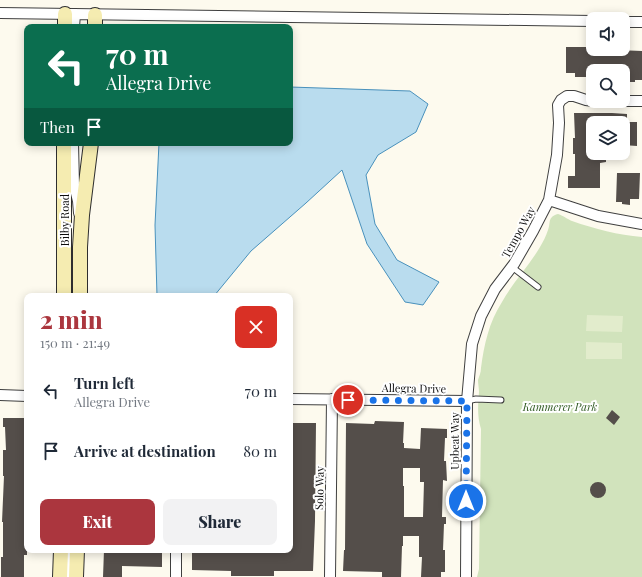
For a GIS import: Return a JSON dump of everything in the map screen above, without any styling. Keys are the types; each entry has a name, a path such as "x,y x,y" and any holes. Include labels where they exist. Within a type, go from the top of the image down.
{"street":[{"path":"0,13 95,21 586,21"},
{"path":"630,22 642,22"},
{"name":"Tempo Way","path":"467,401 472,344 481,316 494,289 512,267 549,200 557,155 559,123 558,105 561,100 567,96 574,96 586,100"},
{"path":"630,101 642,101"},
{"name":"Bilby Road","path":"64,146 64,293"},
{"name":"Bilby Road","path":"73,146 74,185 78,207 80,247 80,293"},
{"name":"Bilby Road","path":"80,247 91,146"},
{"path":"549,200 598,216 642,224"},
{"path":"0,395 24,396"},
{"name":"Allegra Drive","path":"293,399 467,401"},
{"name":"Solo Way","path":"330,577 332,399"},
{"name":"Upbeat Way","path":"466,577 467,401"},
{"path":"60,577 61,553"},
{"path":"68,553 68,577"},
{"path":"76,577 77,553"},
{"path":"176,553 176,577"}],"lane":[{"path":"512,267 538,287"},
{"path":"467,401 501,400"}],"green space":[{"name":"Kammerer Park","path":"558,214 572,221 598,229 624,235 642,237 642,577 477,577 479,569 481,429 478,415 478,380 481,371 482,359 490,326 497,310 540,247 549,227 550,220"},
{"path":"587,315 623,316 622,332 586,331"},
{"path":"586,342 622,343 622,359 586,359"}],"water":[{"path":"293,87 410,91 428,104 416,132 378,155 366,175 375,224 397,260 439,282 423,305 405,302 367,244 342,170 251,251 216,293 157,293 155,225 159,146 293,146"}],"building":[{"path":"566,47 586,47 586,56 630,56 630,51 642,51 642,80 630,82 630,64 586,64 586,77 575,77 575,73 566,73"},
{"path":"574,113 627,114 627,116 586,116 586,160 606,160 606,162 600,163 600,188 568,188 568,176 575,176 573,138 575,138"},
{"path":"630,122 637,122 637,146 630,146"},
{"path":"617,173 640,173 639,199 630,199 630,205 622,204 622,202 616,202"},
{"path":"612,410 620,417 614,425 606,418"},
{"path":"3,418 24,418 24,553 27,553 27,555 24,555 24,577 1,577 1,557 3,557 3,450 6,450 5,427 3,427"},
{"path":"375,421 404,422 404,448 420,449 421,428 447,429 444,461 446,461 447,481 443,480 442,517 446,517 446,524 444,524 443,550 445,550 445,572 441,572 441,577 421,577 422,557 419,557 419,536 403,536 401,577 382,577 382,572 343,571 345,550 346,423 374,424","holes":["403,468 420,468 420,482 424,482 423,517 404,517"]},
{"path":"293,423 316,423 313,571 274,571 274,576 231,576 231,571 192,570 192,553 293,553"},
{"path":"598,482 605,487 606,490 601,497 598,498 591,493 590,490 595,483"},
{"path":"104,553 162,553 162,567 122,566 122,577 103,577"}],"route":[{"path":"348,400 467,401 466,501"}]}
